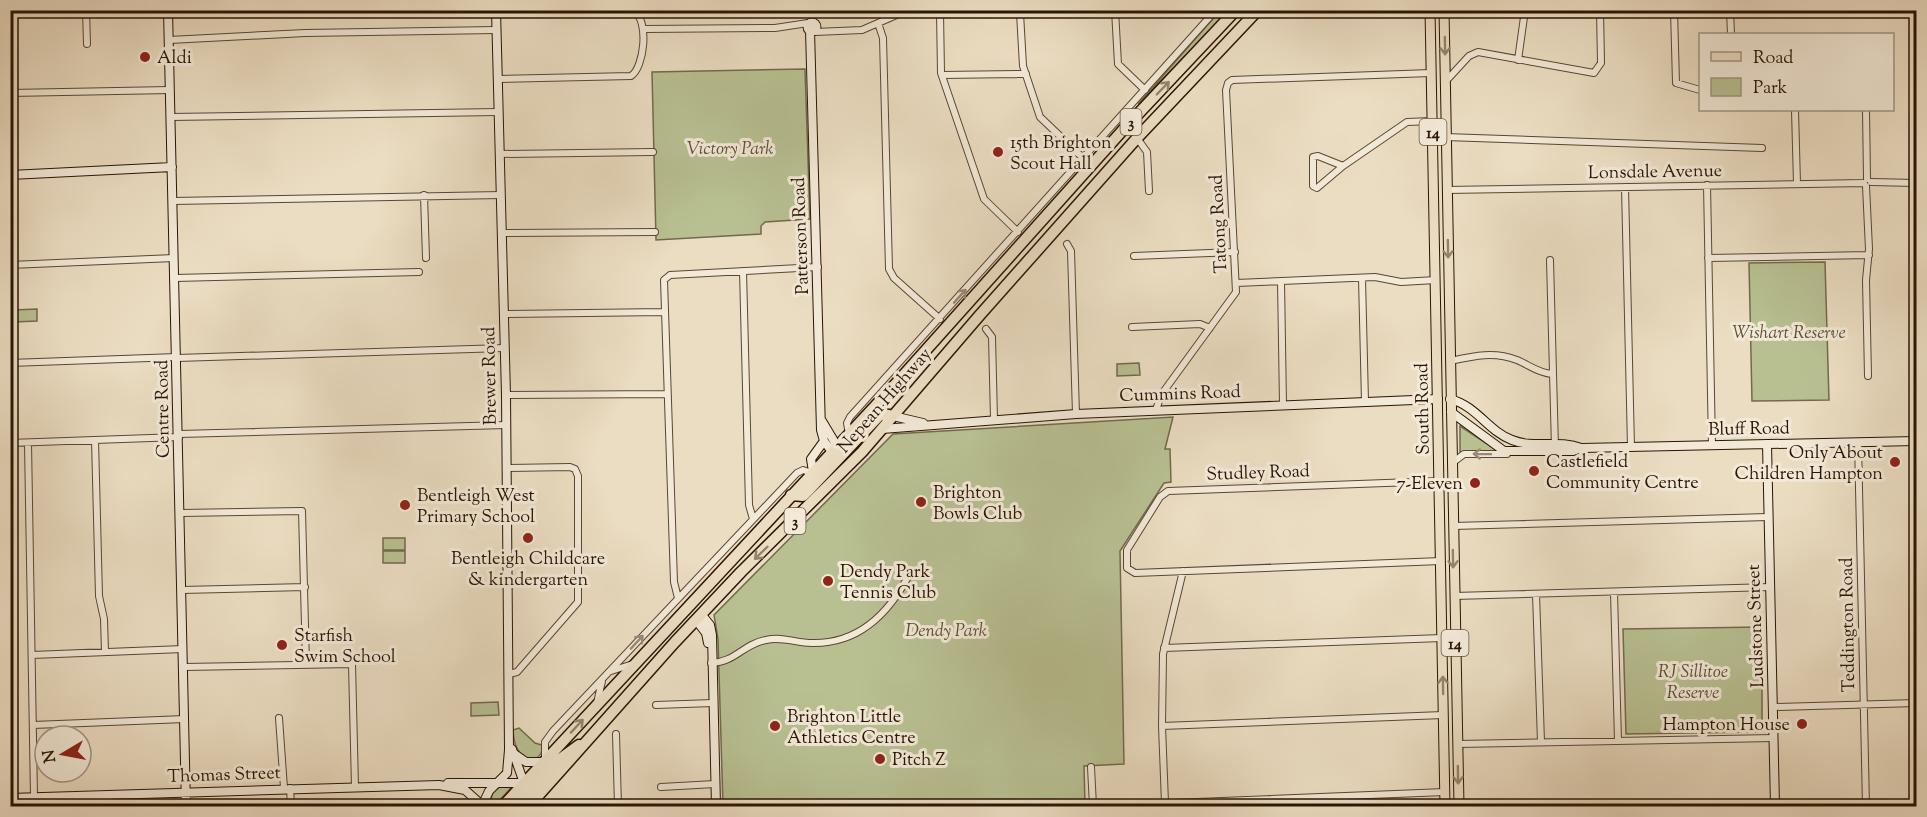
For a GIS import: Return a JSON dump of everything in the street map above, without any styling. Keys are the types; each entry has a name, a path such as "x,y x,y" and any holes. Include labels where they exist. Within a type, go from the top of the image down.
{"highway":[{"name":"Nepean Highway","path":"547,763 635,663 791,495 837,453 849,434 1133,119 1236,10"},
{"name":"Nepean Highway","path":"503,807 529,800 592,737 675,642 847,468 1137,138 1258,10"},
{"path":"1039,225 1050,235"},
{"path":"892,388 901,394 915,391"},
{"path":"791,495 802,496 837,453 879,416 885,414 893,416"},
{"path":"837,453 847,468"},
{"path":"701,592 710,596 723,592"},
{"path":"687,607 699,617"},
{"path":"660,637 675,642"},
{"path":"516,807 529,800 547,763 592,737"}],"main road":[{"name":"South Road","path":"1430,10 1445,807"},
{"name":"South Road","path":"1444,10 1459,807"},
{"path":"1434,190 1446,190"},
{"path":"1436,400 1450,399"},
{"path":"1436,400 1451,412"},
{"path":"1439,449 1451,448"},
{"path":"1441,526 1453,526"},
{"path":"1444,743 1457,744"}],"street":[{"path":"86,10 87,44"},
{"name":"Centre Road","path":"168,10 186,807"},
{"path":"496,11 539,10"},
{"path":"497,79 628,77 638,69 644,31 642,18 633,10"},
{"path":"644,31 813,25 862,30 902,13 1020,13 1081,10"},
{"path":"1115,10 1118,64 1145,90"},
{"path":"1204,10 1210,16"},
{"path":"849,434 849,418 1216,10"},
{"path":"1518,60 1525,10"},
{"path":"1445,82 1475,53 1590,73 1596,72 1601,63 1600,10"},
{"path":"1674,10 1676,82 1699,89"},
{"path":"1730,10 1731,33"},
{"name":"Brewer Road","path":"482,806 488,792 508,770 510,742 506,395 496,11"},
{"path":"940,12 942,75 984,200 1018,232"},
{"path":"1020,13 1023,64 1041,120 1083,158"},
{"path":"876,24 882,44 889,269 894,278 940,319"},
{"name":"Patterson Road","path":"813,25 811,50 824,441"},
{"path":"169,38 496,30"},
{"name":"Tatong Road","path":"1156,410 1161,396 1235,294 1235,252 1226,90 1228,83 1232,80 1431,73"},
{"path":"942,75 1026,75"},
{"path":"10,93 170,88"},
{"path":"1133,119 1138,97"},
{"path":"1796,111 1797,184"},
{"path":"1866,111 1869,255 1866,280 1868,376"},
{"path":"171,119 498,112"},
{"path":"1343,166 1313,157 1314,187 1320,187 1343,166 1405,123 1432,121"},
{"path":"1445,137 1762,148"},
{"path":"1137,138 1147,153 1149,191"},
{"path":"1091,149 1110,145"},
{"path":"500,154 653,152"},
{"path":"10,175 172,170"},
{"name":"Lonsdale Avenue","path":"1446,190 1917,183"},
{"path":"1707,185 1712,446"},
{"path":"1625,187 1631,447"},
{"path":"173,203 424,195 501,195"},
{"path":"424,195 426,258"},
{"path":"1037,211 1039,225"},
{"path":"502,233 655,232"},
{"path":"1067,244 1071,250 1076,414"},
{"path":"1134,256 1235,252"},
{"name":"Nepean Highway","path":"991,262 1012,255"},
{"path":"1708,258 1869,255"},
{"path":"10,265 174,260"},
{"path":"1550,260 1555,448"},
{"path":"678,598 675,593 663,284 666,277 818,267"},
{"path":"743,271 749,505 753,519"},
{"path":"175,280 419,272"},
{"path":"1236,283 1362,278 1401,282 1436,280"},
{"path":"1362,278 1365,402"},
{"path":"1281,281 1283,405"},
{"path":"504,314 664,312"},
{"path":"1132,327 1200,324 1210,328"},
{"path":"986,329 992,337 994,419"},
{"path":"10,363 504,348"},
{"path":"1450,361 1492,354 1506,356 1539,372 1552,374"},
{"path":"892,388 897,367"},
{"path":"506,395 667,394"},
{"name":"Bluff Road","path":"1450,399 1472,408 1496,431 1512,440 1555,448"},
{"name":"Cummins Road","path":"882,429 930,423 1076,414 1436,400"},
{"name":"Bluff Road","path":"1451,412 1494,445 1516,452"},
{"name":"Cummins Road","path":"893,416 930,423"},
{"name":"Patterson Road","path":"822,421 837,453"},
{"path":"10,443 179,435 506,425"},
{"path":"95,440 99,601 104,619 105,652"},
{"path":"512,752 525,762 547,763 547,739 798,472 813,473 811,459 824,441 837,453"},
{"name":"Bluff Road","path":"1451,464 1462,455 1516,452 1573,445 1582,448 1917,441"},
{"name":"Teddington Road","path":"1858,442 1866,807"},
{"path":"28,443 33,725"},
{"name":"Ludstone Street","path":"1767,444 1775,807"},
{"path":"507,468 575,469 578,476 578,602 519,668 509,671"},
{"name":"Studley Road","path":"1184,571 1135,573 1127,568 1127,549 1161,495 1168,491 1440,481"},
{"path":"759,512 782,506"},
{"path":"181,513 302,512 306,664"},
{"path":"1453,526 1768,517"},
{"path":"1165,803 1162,726 1164,648 1184,571 1441,561"},
{"path":"711,662 728,662 750,646 767,639 815,643 853,634 885,611 911,571"},
{"path":"701,592 699,584 702,572"},
{"path":"182,590 305,587"},
{"path":"1454,597 1771,587"},
{"path":"1614,592 1618,741"},
{"path":"1536,594 1541,742"},
{"path":"699,617 712,630 716,807"},
{"path":"1164,648 1442,638"},
{"path":"32,655 183,649"},
{"path":"596,706 606,675 635,663"},
{"path":"184,667 352,664 355,787"},
{"path":"656,705 713,703"},
{"path":"1774,706 1917,703"},
{"path":"1162,726 1443,715"},
{"path":"279,718 291,807"},
{"path":"58,724 185,719"},
{"path":"616,734 618,807"},
{"path":"1457,744 1774,738"},
{"name":"Brewer Road","path":"510,742 529,800"},
{"path":"1091,767 1095,807 1445,792"},
{"name":"Thomas Street","path":"10,798 24,802 34,797 499,782 529,800"},
{"path":"34,784 34,797"},
{"path":"661,787 715,784"},
{"name":"Thomas Street","path":"439,785 465,790 482,806"}],"green space":[{"path":"1229,11 1138,104 1219,12"},
{"name":"Victory Park","path":"805,69 810,219 765,222 761,226 761,234 656,240 652,72"},
{"name":"Wishart Reserve","path":"1825,262 1829,400 1752,401 1749,263"},
{"path":"37,309 37,321 14,322 14,310"},
{"path":"1139,363 1140,375 1117,376 1117,364"},
{"name":"Dendy Park","path":"1173,417 1165,449 1170,449 1171,482 1164,483 1120,551 1124,764 1084,766 1085,806 723,806 718,639 714,615 893,434"},
{"path":"1460,426 1498,451 1460,452"},
{"path":"383,538 405,538 405,550 383,550"},
{"path":"383,551 405,551 405,563 383,563"},
{"name":"RJ Sillitoe Reserve","path":"1762,627 1762,726 1756,732 1626,734 1623,629"},
{"path":"498,702 499,715 471,716 471,703"},
{"path":"519,728 535,743 542,745 540,755 532,761 515,745 513,730"},
{"path":"500,787 512,787 494,806 489,806 493,792"}],"place":[{"name":"Aldi","path":"145,57"},
{"name":"15th Brighton Scout Hall","path":"998,152"},
{"name":"Only About Children Hampton","path":"1895,462"},
{"name":"Castlefield Community Centre","path":"1534,471"},
{"name":"7-Eleven","path":"1475,483"},
{"name":"Brighton Bowls Club","path":"921,502"},
{"name":"Bentleigh West Primary School","path":"405,505"},
{"name":"Bentleigh Childcare & kindergarten","path":"528,538"},
{"name":"Dendy Park Tennis Club","path":"828,581"},
{"name":"Starfish Swim School","path":"282,645"},
{"name":"Hampton House","path":"1802,724"},
{"name":"Brighton Little Athletics Centre","path":"775,726"},
{"name":"Pitch Z","path":"880,759"}]}
